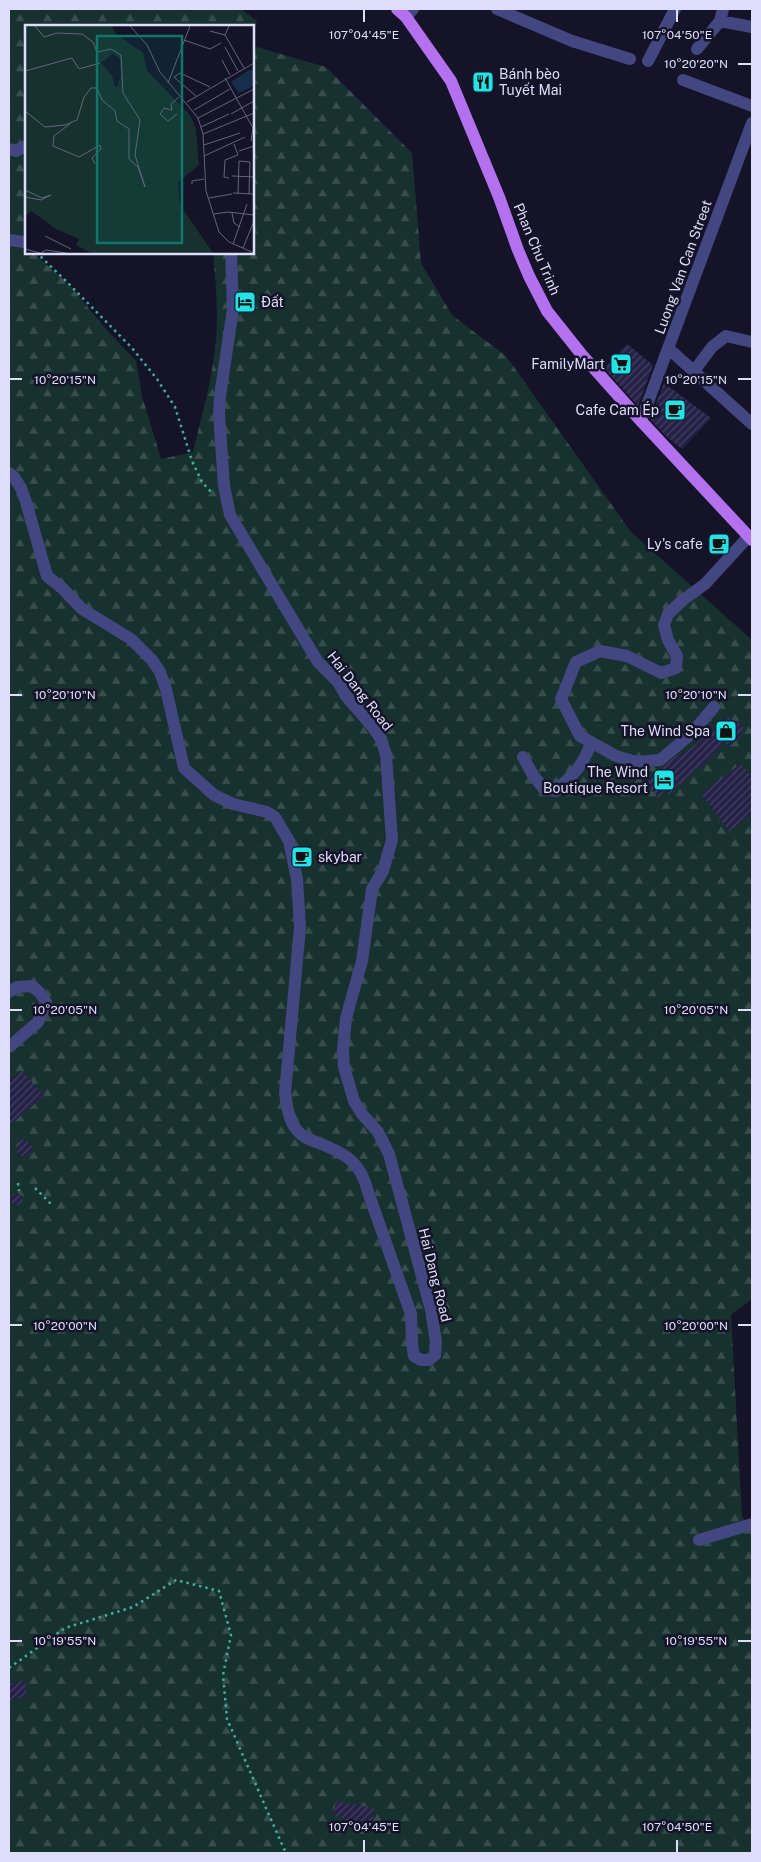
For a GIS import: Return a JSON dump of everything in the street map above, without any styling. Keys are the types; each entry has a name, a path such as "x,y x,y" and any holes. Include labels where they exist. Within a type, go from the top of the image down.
{"main road":[{"name":"Phan Chu Trinh","path":"405,12 451,81 499,197 518,250 547,310 582,355 750,538"}],"street":[{"path":"497,9 572,42 630,59"},
{"path":"648,61 675,9"},
{"path":"698,49 721,15 752,27"},
{"path":"683,80 752,106"},
{"name":"Luong Van Can Street","path":"641,421 668,348 748,149 752,123"},
{"path":"9,149 16,151 25,146"},
{"path":"9,240 24,242"},
{"name":"Hai Dang Road","path":"9,473 17,482 26,502 47,576 62,588 82,609 131,639 152,660 160,672 166,689 184,768 214,795 233,804 266,812 275,817 290,841 297,880 300,927 285,1093 287,1111 297,1130 307,1139 332,1149 355,1162 365,1178 368,1192 411,1314 414,1356 421,1360 429,1360 435,1355 436,1342 431,1310 390,1154 378,1132 362,1114 354,1101 344,1067 343,1050 346,1018 362,960 372,890 382,871 392,840 386,755 381,739 372,726 346,696 338,682 318,662 230,515 226,499 219,414 220,396 234,309 231,254"},
{"path":"694,371 712,347 726,336 752,342"},
{"path":"668,348 752,424"},
{"path":"714,707 691,734 660,760 636,762 616,756 580,736 561,700 576,662 600,651 627,656 661,673 676,668 678,656 668,640 664,625 668,614 705,584 750,538"},
{"path":"523,757 533,776 544,789 556,791 572,777 585,760 591,743"},
{"path":"9,992 17,987 32,986 46,1002 38,1022 9,1047"},
{"path":"699,1540 752,1524"}],"path":[{"path":"38,254 132,348 157,379 175,407 192,461 202,482 210,492 219,498 226,499"},
{"path":"18,1183 19,1191"},
{"path":"35,1188 53,1206"},
{"path":"9,1668 65,1628 133,1607 176,1580 219,1591 231,1635 223,1674 227,1719 287,1853"}],"green space":[{"path":"9,9 241,9 257,21 254,32 254,25 25,25 25,254 34,254 68,283 105,328 136,361 142,396 161,459 193,452 215,349 217,313 213,254 254,254 254,46 326,67 412,153 421,263 452,315 506,356 631,532 752,640 752,1299 731,1315 742,1516 752,1533 752,1853 9,1853"}],"building":[{"path":"627,344 653,365 638,406 604,368"},
{"path":"664,383 711,418 682,449 667,437 650,419"},
{"path":"727,716 732,721 735,719 744,728 740,732 743,734 730,747 725,742 700,769 698,767 681,786 678,784 669,795 664,791 659,797 645,785 655,772 657,774 662,767 683,751 686,753"},
{"path":"741,763 752,778 752,813 729,831 701,794"},
{"path":"21,1070 44,1096 9,1126 9,1081"},
{"path":"20,1137 32,1146 32,1151 28,1156 20,1156 17,1152"},
{"path":"15,1193 19,1193 23,1199 19,1205 15,1205 11,1201 11,1197"},
{"path":"25,1680 27,1697 9,1700 9,1684"},
{"path":"336,1801 374,1808 372,1823 333,1816"}],"place":[{"name":"Bánh bèo Tuyết Mai","path":"483,82"},
{"name":"Đất","path":"245,302"},
{"name":"FamilyMart","path":"621,364"},
{"name":"Cafe Cam Ép","path":"675,410"},
{"name":"Ly's cafe","path":"719,544"},
{"name":"The Wind Spa","path":"726,731"},
{"name":"The Wind Boutique Resort","path":"664,780"},
{"name":"skybar","path":"302,857"}]}
